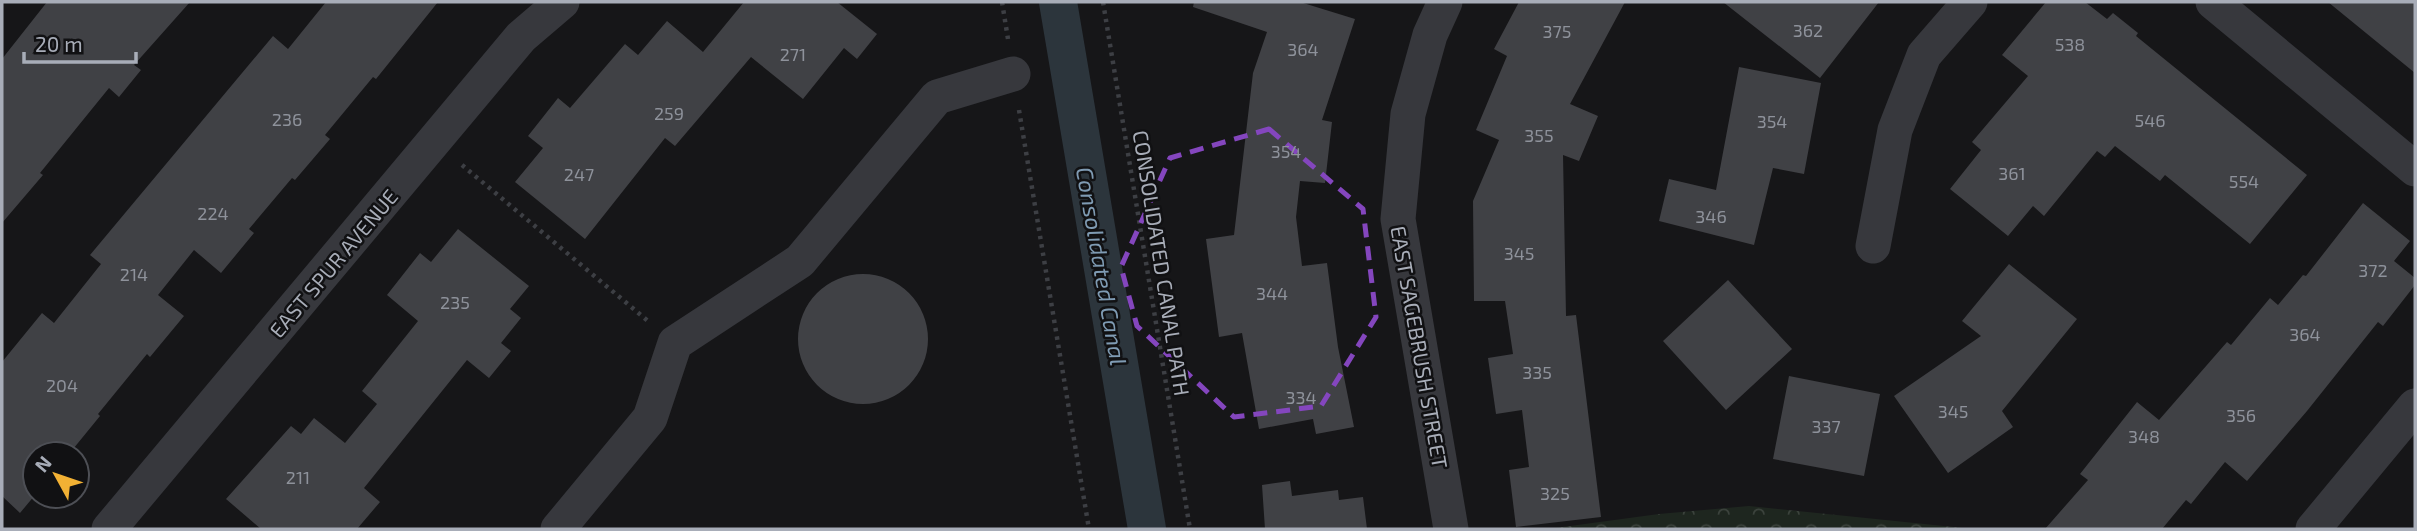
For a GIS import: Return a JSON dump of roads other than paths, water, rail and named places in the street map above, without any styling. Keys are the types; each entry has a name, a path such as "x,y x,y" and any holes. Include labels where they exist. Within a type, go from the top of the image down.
{"street":[{"name":"EAST SPUR AVENUE","path":"109,529 521,37 562,2"},
{"name":"EAST SAGEBRUSH STREET","path":"1445,2 1430,36 1408,114 1398,219 1451,529"},
{"path":"1873,246 1895,130 1924,55 1970,2"},
{"path":"2213,2 2415,169"},
{"path":"558,529 650,418 675,343 800,261 937,97 1013,74"},
{"path":"2313,529 2415,406"}],"waterway":[{"name":"Consolidated Canal","path":"1058,2 1147,529"}]}
